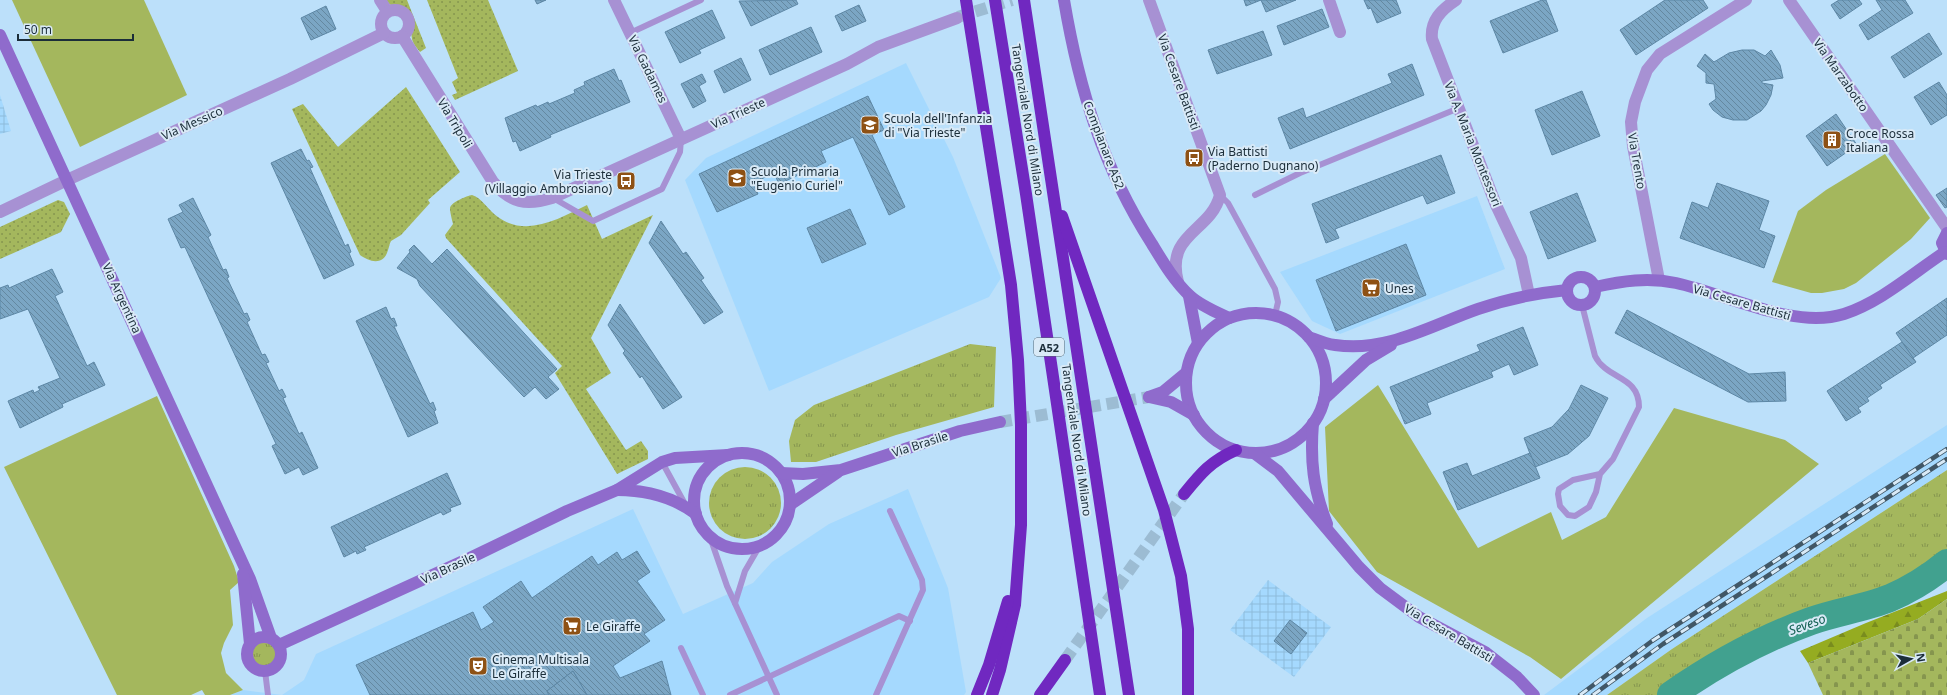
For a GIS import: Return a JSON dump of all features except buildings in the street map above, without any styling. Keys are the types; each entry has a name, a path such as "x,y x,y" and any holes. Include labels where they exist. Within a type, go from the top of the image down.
{"highway":[{"name":"A52","path":"966,0 1013,307 1021,425 1021,525 1018,565"},
{"name":"Tangenziale Nord di Milano","path":"995,0 1028,202 1100,695"},
{"name":"Tangenziale Nord di Milano","path":"1024,0 1129,695"},
{"path":"1052,188 1164,510 1181,576 1188,629 1188,695"},
{"path":"1184,494 1218,458 1236,450"},
{"path":"977,695 989,665 1018,565"},
{"path":"992,695 1000,670 1013,611 1018,565"},
{"path":"1040,695 1065,660"}],"street":[{"path":"380,0 387,11"},
{"name":"Via Gadames","path":"614,0 681,139"},
{"name":"Complanare A52","path":"1064,0 1079,78 1093,123 1110,169 1135,218 1189,296 1213,311 1229,318"},
{"name":"Via Cesare Battisti","path":"1149,0 1220,195"},
{"path":"1329,0 1340,32"},
{"name":"Via A. Maria Montessori","path":"1456,0 1438,15 1433,24 1432,34 1435,49 1496,205 1522,258 1529,295"},
{"name":"Via Trento","path":"1659,280 1633,146 1631,122 1635,102 1647,70 1660,54 1746,0"},
{"name":"Via Marzabotto","path":"1789,0 1947,228"},
{"path":"396,9 407,16 409,25 406,33 402,36 391,38 384,33 380,24 387,11 396,9"},
{"name":"Via Trieste","path":"518,201 534,203 552,198 841,67 890,42 957,18"},
{"name":"Via Messico","path":"0,212 290,79 384,33"},
{"name":"Via Argentina","path":"0,35 242,562 275,642"},
{"name":"Via Tripoli","path":"402,36 485,173 498,189 518,201"},
{"path":"1178,282 1175,263 1180,249 1190,234 1218,205 1220,195"},
{"name":"Via Cesare Battisti","path":"1595,287 1641,279 1659,280 1693,287 1792,317 1826,318 1856,310 1872,302 1946,253 1942,243 1947,233"},
{"path":"1582,277 1590,280 1595,287 1592,299 1582,305 1573,302 1568,295 1567,290 1572,280 1582,277"},
{"path":"1324,399 1366,360 1401,339 1477,309 1529,295 1567,290"},
{"name":"Complanare A52","path":"1189,296 1198,343"},
{"path":"1253,312 1275,315 1294,324 1309,337 1322,362 1326,380 1324,399 1313,423 1306,431 1289,444 1268,452 1254,453 1236,450 1216,440 1204,430 1194,415 1186,393 1186,372 1198,343 1216,325 1229,318 1253,312"},
{"path":"1309,337 1333,345 1358,347 1401,339"},
{"path":"1186,372 1163,392 1149,397 1170,402 1194,415"},
{"name":"Via Brasile","path":"782,473 803,474 841,470 960,431 1000,422"},
{"name":"Via Cesare Battisti","path":"1313,423 1311,453 1314,486 1332,536"},
{"path":"742,453 762,457 776,466 782,473 787,482 791,504 788,516 784,526 776,537 760,547 743,550 731,548 718,543 701,527 691,510 694,495 701,477 712,464 728,455 742,453"},
{"name":"Via Cesare Battisti","path":"1254,453 1278,471 1359,568 1380,588 1419,617 1490,656 1517,677 1534,695"},
{"name":"Via Brasile","path":"275,642 470,558 567,511 617,490 662,462 674,458 728,455"},
{"name":"Via Brasile","path":"791,504 841,470"},
{"name":"Via Brasile","path":"617,490 634,490 664,496 691,510"},
{"name":"Via Argentina","path":"242,562 250,644"},
{"path":"267,637 275,642 282,655 280,660 274,668 265,671 256,669 249,662 247,653 250,644 257,638 267,637"}],"lane":[{"path":"630,33 701,0"},
{"path":"1255,195 1300,173 1459,108"},
{"path":"552,198 593,221 662,189 680,152 681,139"},
{"name":"Via Cesare Battisti","path":"1220,195 1228,203 1275,289 1278,302 1275,315"},
{"path":"1582,305 1598,363 1629,383 1636,390 1639,399 1639,407 1616,454 1600,474 1596,492 1589,507 1572,517 1564,513 1558,500 1559,489 1573,480 1600,474"},
{"path":"662,462 691,510"},
{"path":"876,695 923,590 922,580 890,511"},
{"path":"710,537 735,604 777,695"},
{"path":"735,604 736,595 745,571 760,547"},
{"path":"730,695 899,616 910,621"},
{"path":"681,648 703,695"},
{"path":"265,671 268,695"}],"shaded area":[{"path":"906,63 953,157 1001,278 989,297 769,391 685,180 706,158"},
{"path":"0,95 11,131 0,134"},
{"path":"1477,196 1505,269 1340,334 1312,321 1280,272"},
{"path":"1947,425 1947,470 1672,649 1607,695 1544,695 1647,618"},
{"path":"908,489 948,588 966,692 964,695 282,695 304,680 316,654 633,509 683,614 753,583 772,562 829,524"},
{"path":"1268,580 1331,627 1294,677 1230,630"},
{"path":"243,690 282,695 230,695"}],"green space":[{"path":"12,0 144,0 187,95 80,147"},
{"path":"386,0 407,0 426,48 420,52 413,43 412,21 409,15 404,10 391,5"},
{"path":"427,0 488,0 518,71 455,100 452,95 457,93 452,82 458,78"},
{"path":"406,87 460,172 428,200 430,203 401,235 391,241 385,257 382,260 375,261 360,255 292,109 303,104 338,147"},
{"path":"1885,154 1930,218 1911,239 1856,283 1844,289 1822,293 1811,293 1772,282 1798,211 1826,190"},
{"path":"472,195 479,199 498,217 509,223 520,226 543,224 587,205 602,239 653,215 591,338 611,373 586,389 626,450 641,441 648,451 648,459 617,474 555,373 562,366 446,238 445,235 453,224 450,210 451,206"},
{"path":"58,200 64,202 70,214 61,232 0,259 0,227"},
{"path":"970,344 996,347 994,407 896,435 816,462 791,462 789,441 795,420 814,405"},
{"path":"1378,385 1478,548 1551,512 1562,540 1606,517 1674,408 1785,440 1819,464 1561,679 1530,657 1377,572 1329,511 1325,427"},
{"path":"157,396 234,566 239,582 230,590 233,625 221,653 226,673 243,690 230,695 205,695 202,690 191,695 117,695 4,467"},
{"path":"745,467 765,473 775,483 781,503 775,523 765,533 745,539 725,533 715,523 709,503 715,483 725,473"},
{"path":"1947,470 1947,552 1887,590 1820,611 1760,634 1660,695 1607,695 1672,649"},
{"path":"1947,591 1947,599 1918,619 1808,663 1800,651 1866,623"},
{"path":"1947,599 1947,695 1823,695 1808,663 1918,619"},
{"path":"265,640 274,644 278,653 274,662 265,666 256,662 252,653 256,644"}],"waterway":[{"name":"Seveso","path":"1671,695 1704,673 1756,644 1811,621 1871,605 1890,598 1920,582 1947,563"}],"tunnel":[{"path":"958,17 1012,0"},
{"path":"1000,422 1149,397"},
{"path":"1065,660 1184,494"}],"railway":[{"path":"1580,695 1652,641 1947,449"},
{"path":"1593,695 1663,644 1947,459"}],"place":[{"name":"Scuola dell'Infanzia di \"Via Trieste\"","path":"870,125"},
{"name":"Croce Rossa Italiana","path":"1832,140"},
{"name":"Via Battisti (Paderno Dugnano)","path":"1194,158"},
{"name":"Scuola Primaria \"Eugenio Curiel\"","path":"737,178"},
{"name":"Via Trieste (Villaggio Ambrosiano)","path":"626,181"},
{"name":"Unes","path":"1371,288"},
{"name":"Le Giraffe","path":"572,626"},
{"name":"Cinema Multisala Le Giraffe","path":"478,666"}]}
